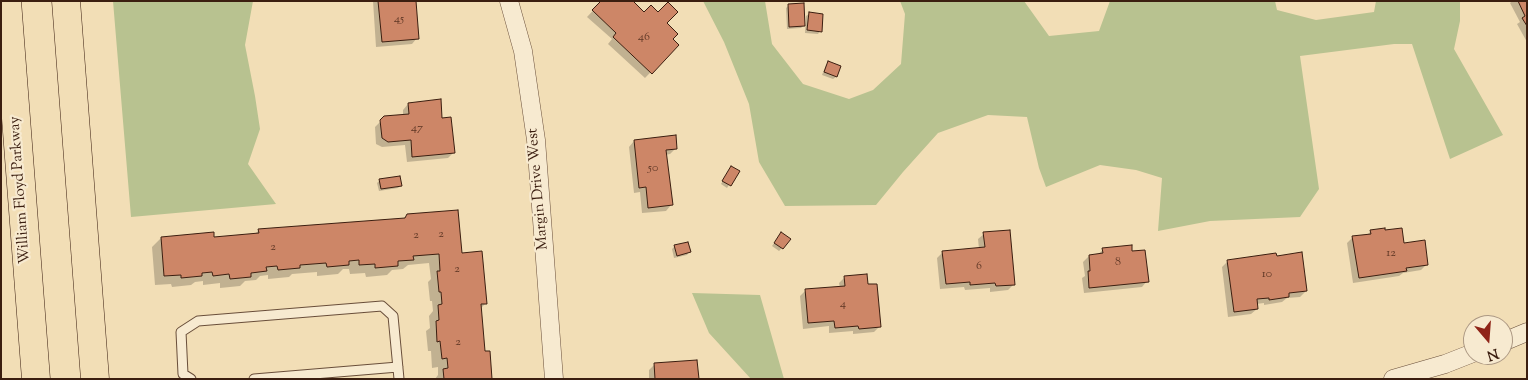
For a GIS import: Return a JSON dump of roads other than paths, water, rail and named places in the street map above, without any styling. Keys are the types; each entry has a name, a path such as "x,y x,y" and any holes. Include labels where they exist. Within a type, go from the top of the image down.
{"highway":[{"name":"William Floyd Parkway","path":"7,1 36,379"},
{"path":"66,1 95,379"}],"street":[{"name":"Margin Drive West","path":"509,1 523,51 536,140 554,379"},
{"path":"1513,338 1527,332"},
{"path":"1393,379 1463,357"}],"lane":[{"path":"191,379 183,374 181,332 198,321 382,306 393,316 399,379"},
{"path":"254,379 398,367"}]}
